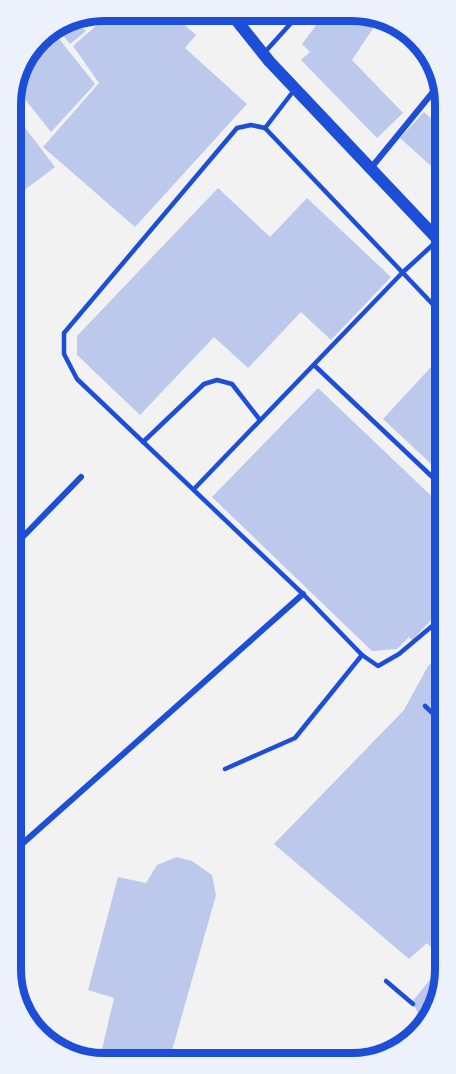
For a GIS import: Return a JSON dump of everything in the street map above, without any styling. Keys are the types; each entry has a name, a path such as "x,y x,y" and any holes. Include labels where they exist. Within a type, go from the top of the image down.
{"main road":[{"path":"237,21 295,89 435,237"}],"street":[{"path":"370,168 434,91"},
{"path":"21,539 81,477"},
{"path":"21,845 303,594"}],"lane":[{"path":"263,54 293,21"},
{"path":"265,128 295,89"},
{"path":"435,307 265,128 251,125 237,128 64,333 64,354 77,378 303,594 362,655 378,666 399,654 435,624"},
{"path":"194,489 402,273 435,246"},
{"path":"314,365 435,479"},
{"path":"143,442 204,384 217,381 232,384 260,420"},
{"path":"225,769 296,738 362,655"},
{"path":"425,706 435,715"},
{"path":"386,981 412,1004"}],"building":[{"path":"101,21 180,21 196,35 185,48 247,104 135,227 43,147 99,83 73,46"},
{"path":"319,21 352,21 376,24 352,60 403,113 377,138 301,60 310,52 302,44"},
{"path":"80,25 86,31 70,44 61,33"},
{"path":"57,36 95,84 51,132 22,95 24,82 38,53"},
{"path":"424,112 435,122 435,170 400,138"},
{"path":"21,123 55,167 21,192"},
{"path":"218,188 270,237 307,198 391,277 331,340 301,312 248,368 214,337 140,415 77,355 77,336"},
{"path":"435,363 435,468 383,419"},
{"path":"318,388 435,499 435,616 412,640 409,637 397,649 372,651 212,497"},
{"path":"435,660 435,951 427,943 409,959 274,844 404,710 428,666"},
{"path":"177,857 192,861 212,875 216,895 171,1053 101,1053 114,998 88,990 118,877 146,883 157,865"},
{"path":"435,973 429,1002 420,1017 412,1002"}]}
